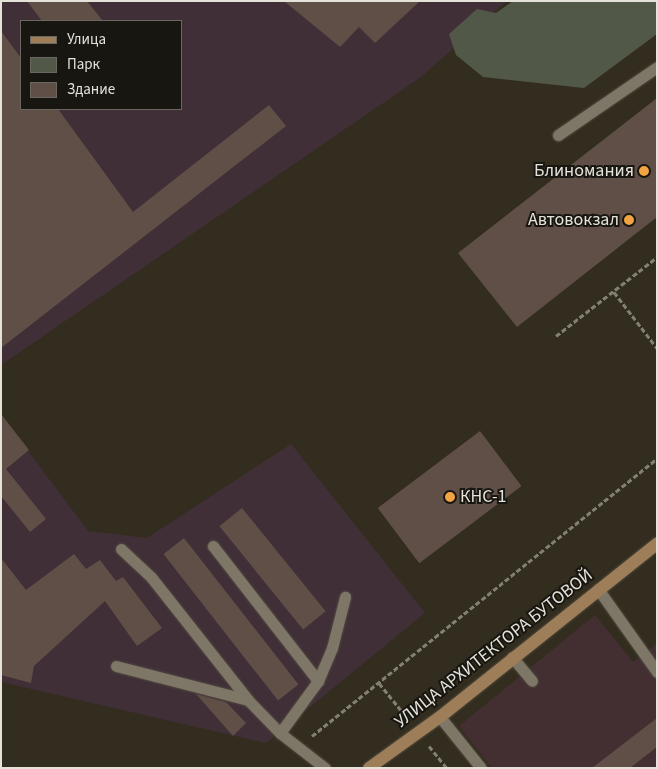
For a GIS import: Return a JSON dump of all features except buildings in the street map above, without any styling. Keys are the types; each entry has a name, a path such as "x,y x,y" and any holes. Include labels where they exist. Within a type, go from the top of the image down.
{"main road":[{"name":"УЛИЦА АРХИТЕКТОРА БУТОВОЙ","path":"369,768 440,717 512,657 657,544"},
{"name":"УЛИЦА АРХИТЕКТОРА БУТОВОЙ","path":"640,557 657,551"}],"lane":[{"path":"558,135 657,67"},
{"path":"213,546 318,681"},
{"path":"121,549 152,577 248,700 280,733 325,768"},
{"path":"598,589 657,672"},
{"path":"280,733 318,681 332,648 345,596"},
{"path":"512,657 532,681"},
{"path":"116,666 248,700"},
{"path":"440,717 480,767"}],"path":[{"path":"556,336 657,257"},
{"path":"614,292 657,348"},
{"path":"298,748 657,459"}],"shaded area":[{"path":"1,1 507,1 421,77 1,365"},
{"path":"1,415 88,531 147,538 291,444 425,613 266,743 1,682"},
{"path":"595,615 633,662 657,643 657,768 492,768 459,726"}],"green space":[{"path":"513,1 657,1 657,34 584,88 483,77 456,55 449,34 477,9 496,13"}],"place":[{"name":"Блиномания","path":"644,171"},
{"name":"Автовокзал","path":"629,220"},
{"name":"КНС-1","path":"450,497"}]}
